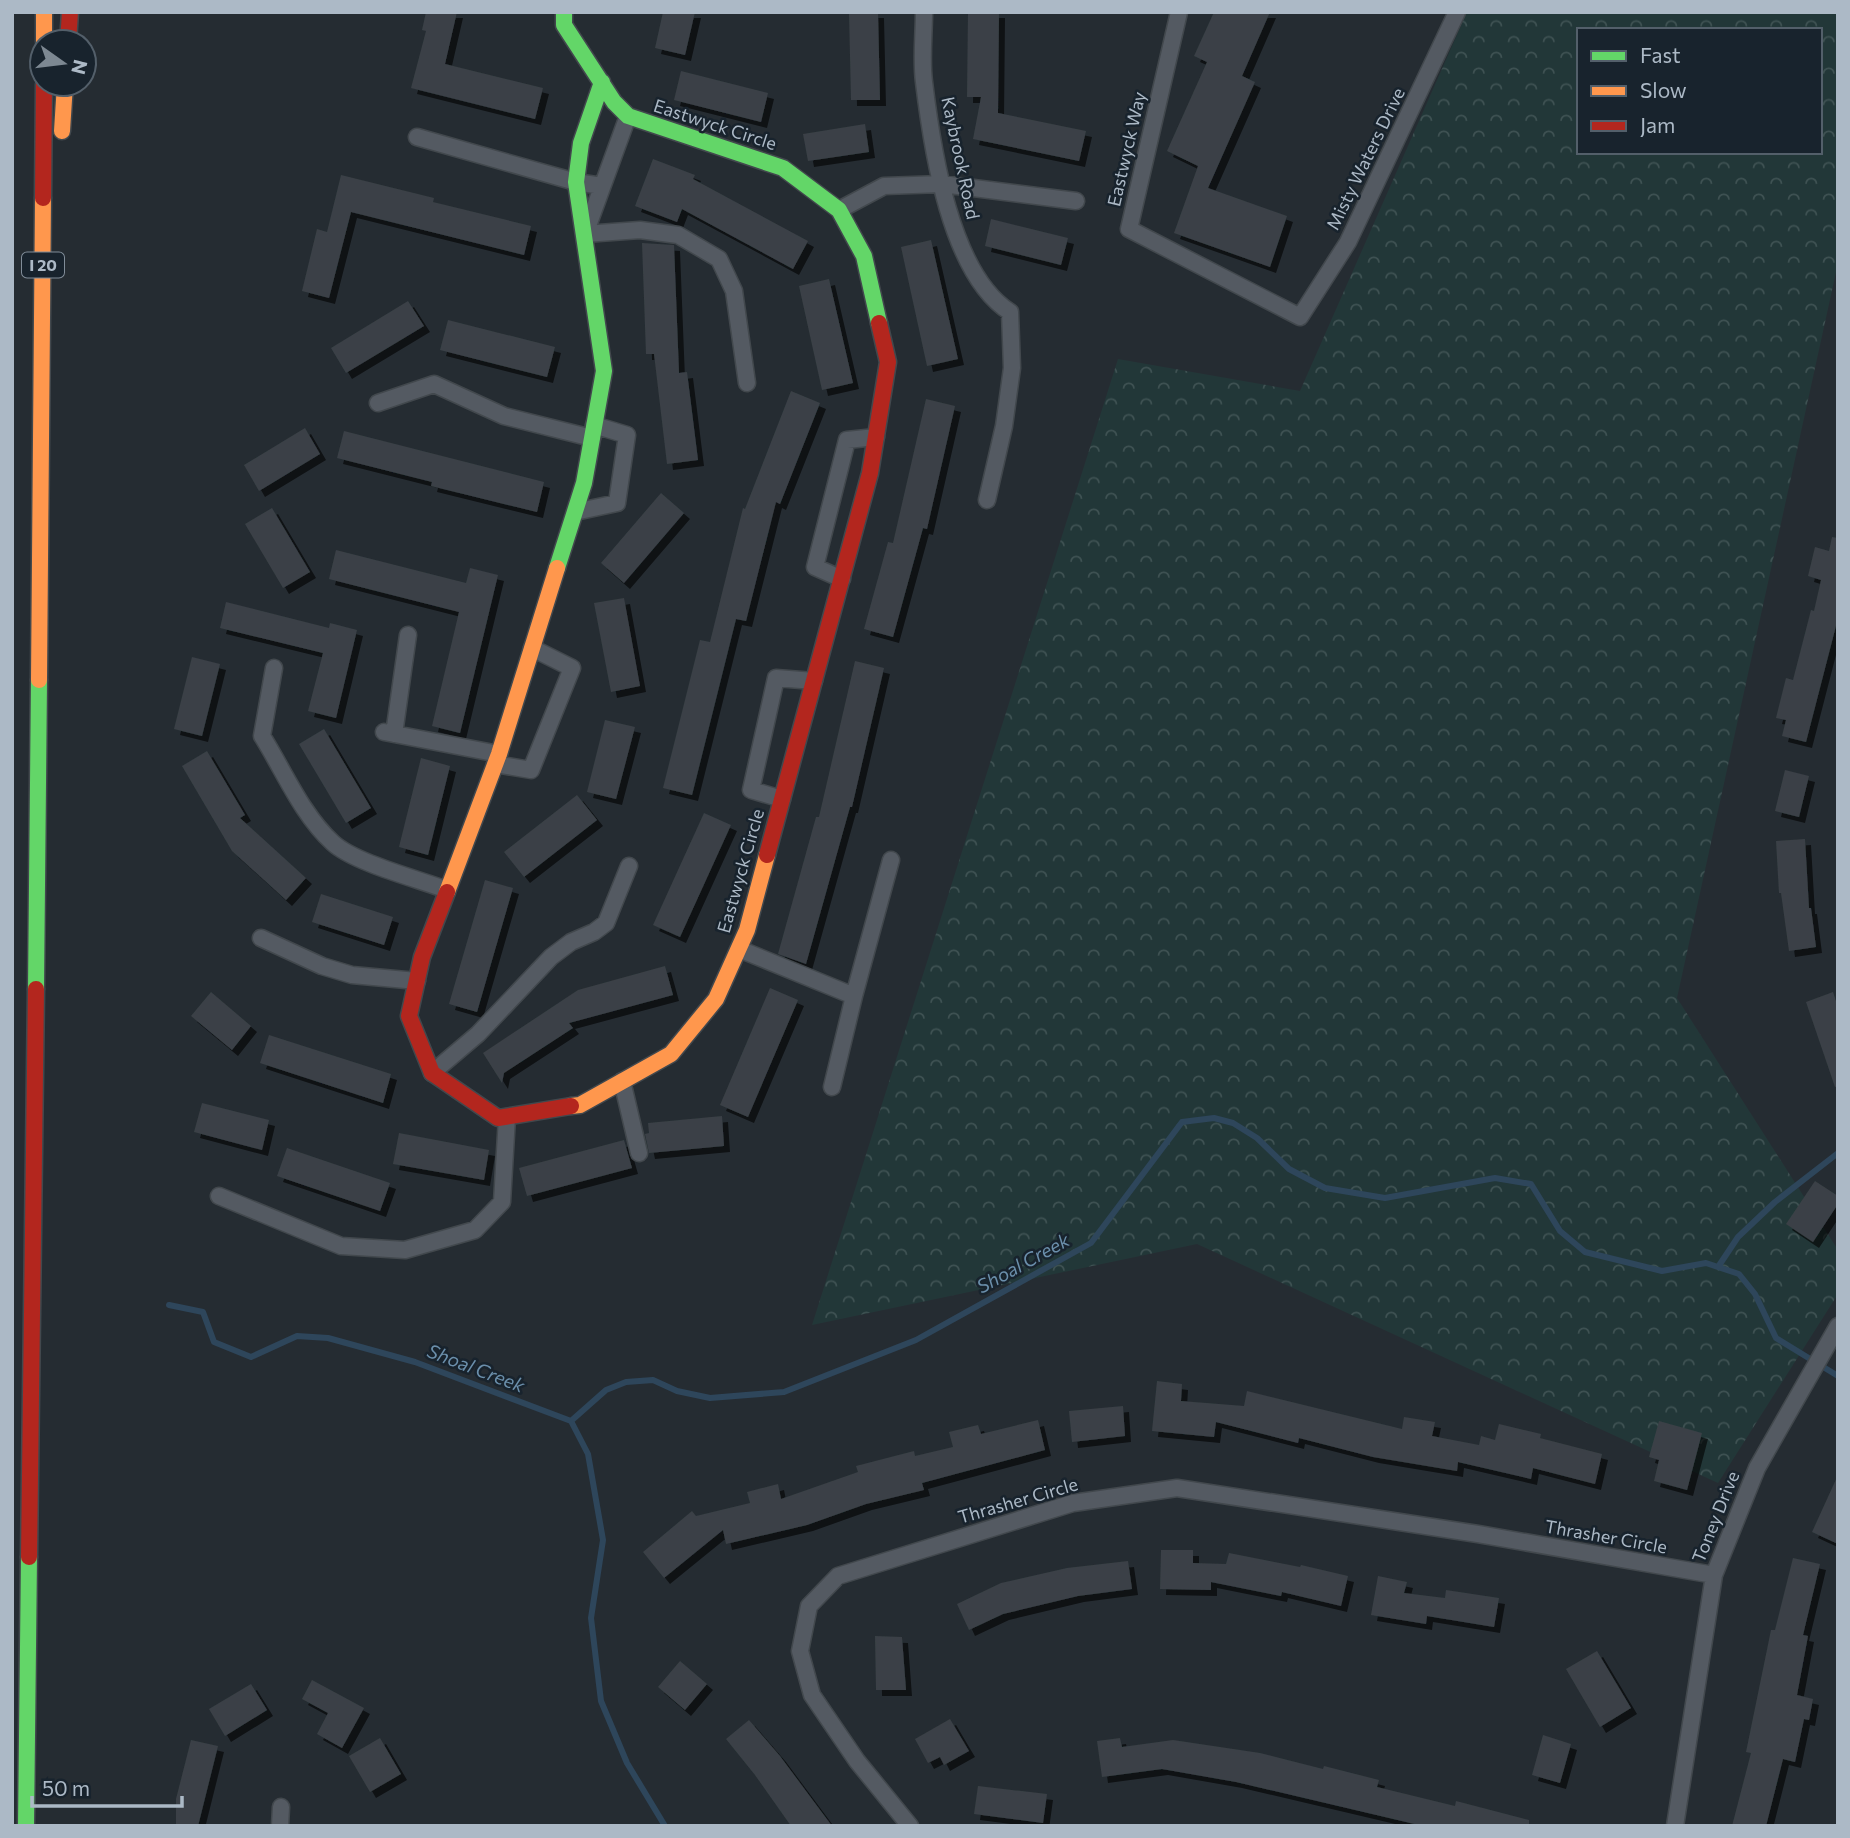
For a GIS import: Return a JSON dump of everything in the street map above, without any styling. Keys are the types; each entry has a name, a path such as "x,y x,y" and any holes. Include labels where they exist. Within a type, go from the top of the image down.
{"main road":[{"path":"564,12 564,25 614,102 628,116"},
{"path":"585,234 576,182 581,143 602,82"},
{"name":"I 20","path":"26,1826 44,98"},
{"path":"61,153 64,98"},
{"name":"Eastwyck Circle","path":"507,1117 580,1105 622,1082 671,1054 716,999 747,930 842,579 870,473 888,362 864,256 839,210 783,168 628,116"},
{"path":"42,446 59,181"},
{"name":"Eastwyck Circle","path":"432,1073 409,1016 422,957 497,759 584,483 604,371 585,234"},
{"path":"432,1073 498,1118 507,1117"}],"street":[{"name":"Kaybrook Road","path":"924,12 924,80 942,184 953,223 969,264 996,303 1010,312 1010,380 1004,426 987,500"},
{"name":"Eastwyck Way","path":"1178,12 1129,229 1300,317"},
{"name":"Misty Waters Drive","path":"1300,317 1348,242 1457,12"},
{"name":"Eastwyck Circle","path":"585,234 628,116"},
{"path":"417,137 576,182 602,186"},
{"path":"839,210 884,186 942,184 1076,201"},
{"path":"585,234 640,230 678,235 719,259 734,291 747,383"},
{"path":"378,403 434,384 504,416 627,435 617,503 575,512"},
{"path":"842,579 815,567 847,440 876,437"},
{"path":"408,635 389,733 531,770 572,668 532,648"},
{"path":"274,668 262,736 308,813 334,844 372,864 447,890"},
{"path":"782,799 751,790 776,678 814,681"},
{"path":"832,1087 891,860"},
{"path":"432,1073 478,1034 551,957 571,942 594,932 606,923 629,866"},
{"path":"261,938 352,975 417,981"},
{"path":"738,949 854,996"},
{"path":"622,1082 639,1153"},
{"path":"219,1196 341,1246 405,1250 475,1230 502,1202 507,1117"},
{"name":"Toney Drive","path":"1675,1826 1714,1575 1757,1468 1838,1326"},
{"name":"Thrasher Circle","path":"910,1826 857,1761 812,1695 800,1651 809,1605 838,1577 1073,1503 1177,1488 1478,1534 1714,1575"},
{"path":"281,1807 281,1826"}],"green space":[{"path":"1467,12 1838,12 1838,263 1677,998 1838,1250 1838,1294 1718,1483 1197,1244 812,1325 1118,359 1300,391"}],"building":[{"path":"426,12 457,12 445,64 543,88 535,119 411,88 426,31 422,30"},
{"path":"663,12 695,12 685,55 655,48"},
{"path":"849,12 878,12 880,100 851,100"},
{"path":"968,12 999,12 998,113 1086,131 1079,161 973,139 981,97 967,97"},
{"path":"1214,12 1270,12 1242,76 1255,82 1208,188 1287,216 1270,267 1174,233 1198,166 1167,151 1207,62 1194,56"},
{"path":"681,71 768,93 761,122 674,100"},
{"path":"865,124 869,152 808,161 803,134"},
{"path":"653,159 695,175 693,179 808,241 793,269 682,209 677,222 635,206"},
{"path":"341,175 434,198 433,202 531,226 524,255 351,212 329,298 302,291 317,229 327,232"},
{"path":"991,219 1068,238 1061,265 985,246"},
{"path":"931,240 958,359 927,366 901,247"},
{"path":"642,243 674,245 679,373 687,372 698,460 667,464 654,354 646,354"},
{"path":"829,279 853,383 822,390 799,286"},
{"path":"408,301 424,326 346,373 331,348"},
{"path":"448,320 555,347 547,377 440,350"},
{"path":"791,391 820,403 780,504 776,502 746,621 736,619 692,795 663,788 700,640 710,642 743,508 745,509"},
{"path":"926,399 955,406 927,529 923,528 893,637 864,629 888,542 893,543"},
{"path":"305,428 320,454 259,491 244,465"},
{"path":"344,431 544,482 537,512 431,486 432,482 337,458"},
{"path":"661,493 684,513 624,583 601,563"},
{"path":"272,508 310,572 283,588 245,524"},
{"path":"1832,537 1838,538 1838,618 1806,742 1782,736 1786,720 1776,718 1786,678 1793,680 1811,610 1814,611 1821,580 1808,576 1815,547 1829,551"},
{"path":"336,550 466,583 470,568 498,575 460,733 432,726 459,612 329,579"},
{"path":"624,598 640,686 611,692 594,603"},
{"path":"226,602 329,628 330,623 357,630 336,718 308,711 323,653 220,628"},
{"path":"192,657 220,664 202,736 174,729"},
{"path":"855,661 884,668 852,807 806,964 778,954 816,817 819,817"},
{"path":"605,720 635,727 616,799 587,792"},
{"path":"324,729 371,808 346,823 299,744"},
{"path":"207,751 245,815 240,818 306,878 286,900 232,851 182,766"},
{"path":"421,758 450,766 428,855 399,847"},
{"path":"1785,770 1809,776 1799,817 1775,811"},
{"path":"577,795 597,820 524,877 504,852"},
{"path":"704,813 731,825 680,937 653,925"},
{"path":"1805,839 1809,908 1816,947 1789,951 1779,893 1776,841"},
{"path":"485,880 513,888 477,1012 449,1004"},
{"path":"321,894 393,917 384,945 312,922"},
{"path":"665,966 673,995 569,1023 573,1028 504,1073 502,1083 483,1053 578,990"},
{"path":"770,988 798,1000 748,1117 720,1105"},
{"path":"211,992 251,1026 232,1050 191,1016"},
{"path":"1833,992 1838,1007 1838,1086 1835,1087 1806,1002"},
{"path":"269,1035 391,1074 383,1103 260,1063"},
{"path":"202,1103 269,1120 262,1150 194,1132"},
{"path":"722,1116 724,1146 649,1153 645,1134 649,1133 648,1123"},
{"path":"399,1133 489,1150 484,1180 393,1164"},
{"path":"624,1140 632,1168 527,1196 519,1168"},
{"path":"287,1148 390,1183 380,1211 277,1176"},
{"path":"1815,1181 1838,1196 1838,1204 1813,1242 1786,1224"},
{"path":"1157,1381 1182,1384 1181,1401 1244,1406 1247,1391 1402,1429 1404,1417 1435,1422 1432,1436 1479,1445 1481,1436 1495,1440 1499,1424 1541,1434 1540,1438 1602,1454 1595,1484 1533,1468 1531,1479 1458,1462 1457,1471 1373,1457 1299,1438 1298,1443 1216,1422 1214,1437 1152,1431"},
{"path":"1123,1406 1125,1436 1072,1442 1069,1411"},
{"path":"1038,1420 1045,1450 922,1483 924,1490 866,1504 807,1525 726,1544 723,1530 664,1578 643,1552 692,1511 696,1516 750,1503 747,1492 778,1484 781,1499 858,1472 856,1466 914,1451 915,1456 953,1447 949,1432 978,1425 981,1434"},
{"path":"1659,1421 1702,1433 1687,1490 1654,1481 1659,1460 1649,1457"},
{"path":"1838,1475 1838,1544 1812,1532"},
{"path":"1161,1550 1193,1550 1193,1563 1226,1564 1229,1553 1348,1576 1341,1606 1282,1592 1281,1596 1211,1582 1211,1590 1160,1589"},
{"path":"1793,1558 1820,1564 1803,1635 1808,1636 1797,1695 1813,1699 1809,1720 1804,1719 1795,1762 1783,1759 1766,1826 1732,1826 1751,1753 1746,1752 1771,1630 1775,1630"},
{"path":"1128,1561 1132,1589 1078,1596 1003,1614 969,1630 957,1604 1001,1583 1067,1568"},
{"path":"1378,1576 1407,1582 1404,1593 1445,1598 1446,1590 1499,1598 1494,1627 1427,1616 1426,1624 1371,1615"},
{"path":"875,1636 902,1637 906,1690 876,1690"},
{"path":"1597,1651 1631,1708 1600,1727 1566,1669"},
{"path":"680,1661 707,1684 685,1710 658,1687"},
{"path":"312,1680 364,1708 342,1748 317,1734 328,1713 302,1699"},
{"path":"251,1684 267,1710 225,1736 209,1709"},
{"path":"950,1719 969,1751 944,1765 940,1757 928,1763 915,1739"},
{"path":"749,1720 780,1756 832,1826 791,1826 726,1739"},
{"path":"1543,1735 1571,1744 1560,1783 1532,1775"},
{"path":"380,1738 401,1774 370,1792 349,1756"},
{"path":"1120,1738 1122,1747 1173,1740 1260,1753 1323,1769 1324,1766 1379,1780 1377,1787 1455,1806 1456,1801 1529,1820 1529,1826 1423,1826 1236,1782 1162,1769 1102,1777 1097,1741"},
{"path":"191,1740 218,1746 198,1826 176,1826 176,1799"},
{"path":"978,1786 1047,1794 1043,1823 974,1814"}],"waterway":[{"name":"Shoal Creek","path":"571,1421 606,1390 626,1382 653,1380 677,1391 710,1398 784,1392 916,1340 1091,1243 1182,1122 1214,1118 1233,1123 1257,1138 1289,1169 1325,1188 1385,1198 1495,1178 1531,1184 1560,1231 1585,1252 1662,1271 1706,1263 1739,1274 1755,1294 1776,1338 1838,1376"},
{"path":"1718,1267 1738,1237 1775,1202 1838,1153"},
{"name":"Shoal Creek","path":"169,1305 203,1312 214,1342 251,1357 297,1336 328,1338 415,1362 571,1421"},
{"path":"571,1421 588,1454 603,1540 591,1618 601,1701 627,1763 665,1826"}],"traffic: fast":[{"path":"564,12 564,25 614,102 628,116 783,168 839,210 864,256 879,323"},
{"path":"557,568 584,483 604,371 576,182 581,143 602,82"},
{"path":"36,989 39,680"},
{"path":"26,1826 29,1557"}],"traffic: slow":[{"path":"44,12 44,28"},
{"path":"62,131 64,98"},
{"path":"39,680 43,198"},
{"path":"447,892 499,754 557,568"},
{"path":"571,1106 580,1105 671,1054 716,999 747,930 767,855"}],"traffic: jam":[{"path":"69,28 70,12"},
{"path":"43,198 44,98"},
{"path":"767,855 870,473 888,362 879,323"},
{"path":"447,892 422,957 409,1016 432,1073 498,1118 571,1106"},
{"path":"29,1557 36,989"}]}
